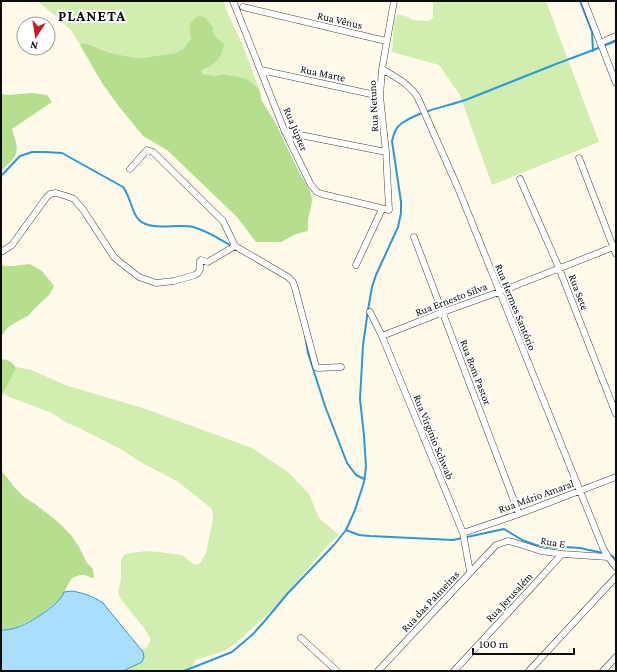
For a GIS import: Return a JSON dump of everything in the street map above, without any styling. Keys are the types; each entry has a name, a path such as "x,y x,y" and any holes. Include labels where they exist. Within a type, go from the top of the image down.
{"street":[{"name":"Rua Netuno","path":"390,210 380,96 386,41 394,1"},
{"path":"584,1 616,83"},
{"name":"Rua Vênus","path":"234,3 243,4 386,41"},
{"name":"Rua Júpter","path":"234,3 285,132 313,189 322,194 390,210"},
{"path":"600,43 616,36"},
{"name":"Rua Hermes Santório","path":"382,69 408,85 416,94 458,188 603,548 608,558 616,567"},
{"name":"Rua Marte","path":"261,70 380,96"},
{"path":"285,132 386,152"},
{"path":"130,169 147,150 153,152 223,221 235,246 288,277 295,288 316,367 341,367"},
{"path":"579,158 616,254"},
{"name":"Rua Sete","path":"520,179 559,268 616,414"},
{"path":"1,252 12,245 50,194 66,196 74,199 84,211 114,257 139,277 156,283 174,281 195,275 200,269 201,260 208,262 235,246"},
{"path":"356,265 382,209"},
{"name":"Rua Bom Pastor","path":"414,237 519,514"},
{"name":"Rua Ernesto Silva","path":"382,336 499,292 614,246"},
{"name":"Rua Virgínio Schwab","path":"370,312 382,336 463,533 470,572"},
{"name":"Rua Mário Amaral","path":"463,533 580,492 616,477"},
{"name":"Rua E","path":"496,545 508,541 541,551 608,558"},
{"name":"Rua das Palmeiras","path":"378,671 496,545"},
{"name":"Rua Jerusalém","path":"454,671 562,554"},
{"path":"529,671 616,577"},
{"path":"301,638 337,671"},
{"path":"603,671 616,657"}],"green space":[{"path":"37,1 224,1 225,7 244,48 259,89 247,80 238,76 223,74 213,76 203,74 201,70 206,69 215,63 220,42 213,33 189,29 191,39 185,47 178,52 136,58 110,53 85,43 80,45 71,30"},
{"path":"433,1 546,1 599,142 492,185 460,95 439,65 392,52 394,22 397,14 413,20 428,21 433,17"},
{"path":"198,16 205,17 213,28 213,33 224,44 217,61 201,71 203,74 214,76 223,74 246,79 259,89 262,101 275,122 311,194 312,200 308,219 308,231 296,234 281,242 256,242 237,217 167,150 143,136 102,83 80,45 85,43 110,53 136,58 176,53 184,48 191,39 190,24"},
{"path":"32,93 47,95 52,102 12,129 17,148 16,153 11,161 1,171 1,94 8,95"},
{"path":"1,264 4,266 13,266 30,264 42,271 54,286 49,295 29,315 8,327 1,337"},
{"path":"1,359 10,361 16,368 1,398"},
{"path":"16,367 32,370 65,385 143,408 252,448 289,473 309,494 319,518 339,535 329,544 276,606 232,646 224,651 195,660 190,671 123,671 142,662 143,652 141,650 146,648 150,642 150,638 120,598 118,592 121,580 121,560 124,555 146,551 182,555 197,565 201,562 206,553 213,519 212,509 177,481 142,463 122,450 67,423 52,413 9,397 4,393"},
{"path":"1,467 3,473 24,497 57,521 71,535 87,563 93,569 94,577 92,578 85,575 80,575 72,578 63,596 42,614 12,629 1,630"}],"water":[{"path":"72,591 88,595 103,603 143,652 144,657 142,662 123,671 1,671 1,630 9,630 33,620 56,603 64,592"}],"waterway":[{"path":"580,1 592,32 593,51"},
{"path":"184,671 232,652 252,635 288,593 334,545 346,530 355,510 364,482 366,467 360,399 363,345 368,310 372,287 376,275 398,227 401,213 401,202 392,141 397,128 402,123 418,115 468,99 616,41"},
{"path":"1,176 20,156 32,152 62,153 123,187 137,217 144,224 151,226 193,227 209,233 232,246"},
{"path":"305,335 308,353 325,406 347,463 356,475 364,479"},
{"path":"346,530 359,535 453,540 504,529 522,540 536,545 555,548 580,548 603,553"},
{"path":"608,554 616,560"}],"district":[{"name":"PLANETA","path":"92,16"}]}
